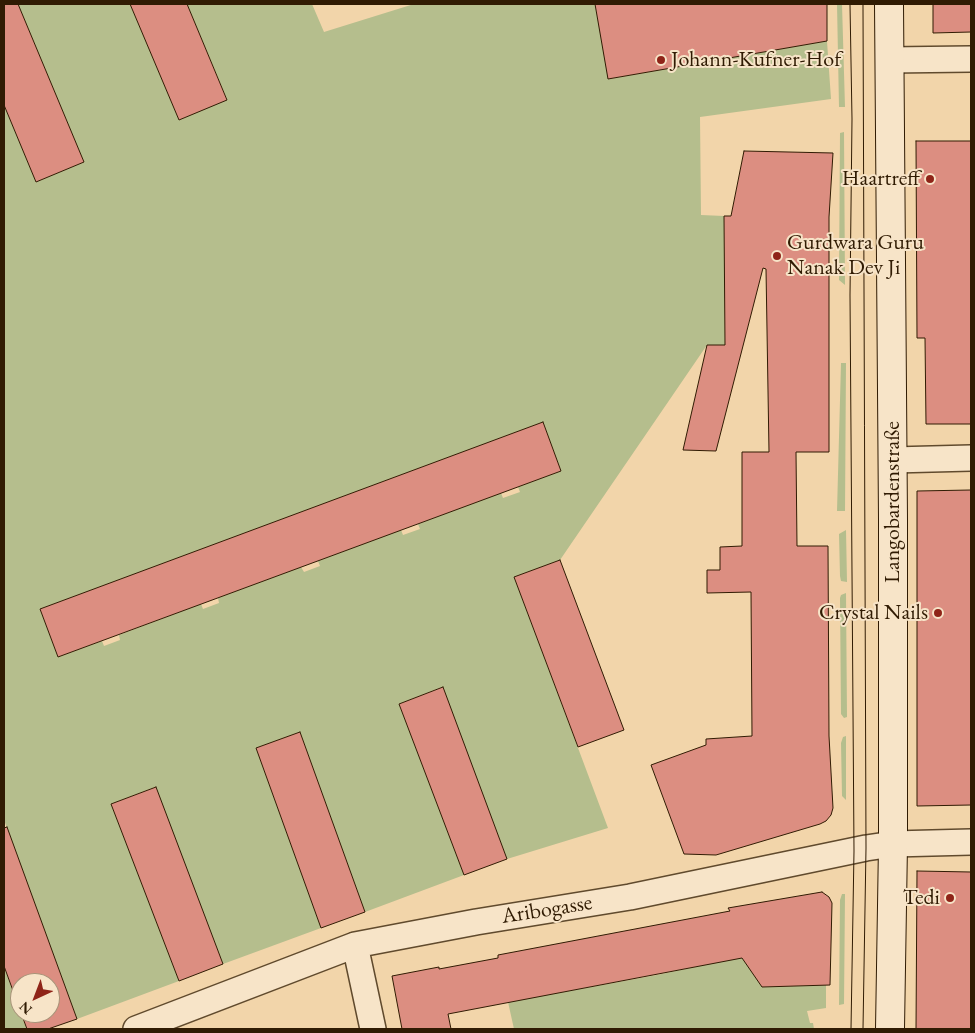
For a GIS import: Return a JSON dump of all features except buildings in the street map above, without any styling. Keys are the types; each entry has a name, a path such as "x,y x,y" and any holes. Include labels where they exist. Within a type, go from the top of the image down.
{"street":[{"name":"Langobardenstraße","path":"889,4 894,844 890,1029"},
{"path":"889,60 971,59"},
{"path":"893,460 971,458"},
{"name":"Aribogasse","path":"136,1029 355,945 476,922 630,897 846,852 894,844 971,842"},
{"path":"355,945 373,1029"}],"green space":[{"path":"18,4 130,4 179,120 227,99 187,4 312,4 324,32 414,4 595,4 609,79 827,41 831,99 700,117 701,215 724,216 725,345 707,345 560,560 514,577 608,828 507,859 442,687 399,704 464,875 365,912 300,732 256,748 321,928 223,964 155,787 111,804 179,981 77,1019 4,820 4,105 36,182 84,162","holes":["543,422 561,471 518,487 520,492 503,498 501,493 418,524 420,529 403,535 401,530 318,561 320,566 304,572 301,567 218,598 219,603 203,609 201,604 119,635 120,640 104,646 102,641 58,657 40,609"]},
{"path":"837,4 842,4 845,107 839,107"},
{"path":"844,132 845,285 839,280 840,133"},
{"path":"841,363 846,363 845,511 837,511"},
{"path":"846,530 847,582 841,581 840,576 839,534"},
{"path":"846,593 847,717 844,718 841,714 840,598 841,595"},
{"path":"846,736 846,800 842,796 841,743 843,737"},
{"path":"842,894 845,894 844,1004 839,1005 840,900"},
{"path":"742,957 763,987 826,985 826,1008 807,1011 810,1023 813,1023 814,1029 514,1029 508,1002 657,975"},
{"path":"4,966 10,984 10,1023 24,1023 27,1029 4,1029"}],"tram line":[{"path":"850,4 854,851 851,1029"},
{"path":"863,4 866,848 863,1029"}],"place":[{"name":"Johann-Kufner-Hof","path":"661,60"},
{"name":"Haartreff","path":"930,179"},
{"name":"Gurdwara Guru Nanak Dev Ji","path":"777,256"},
{"name":"Crystal Nails","path":"938,613"},
{"name":"Tedi","path":"950,898"}]}
